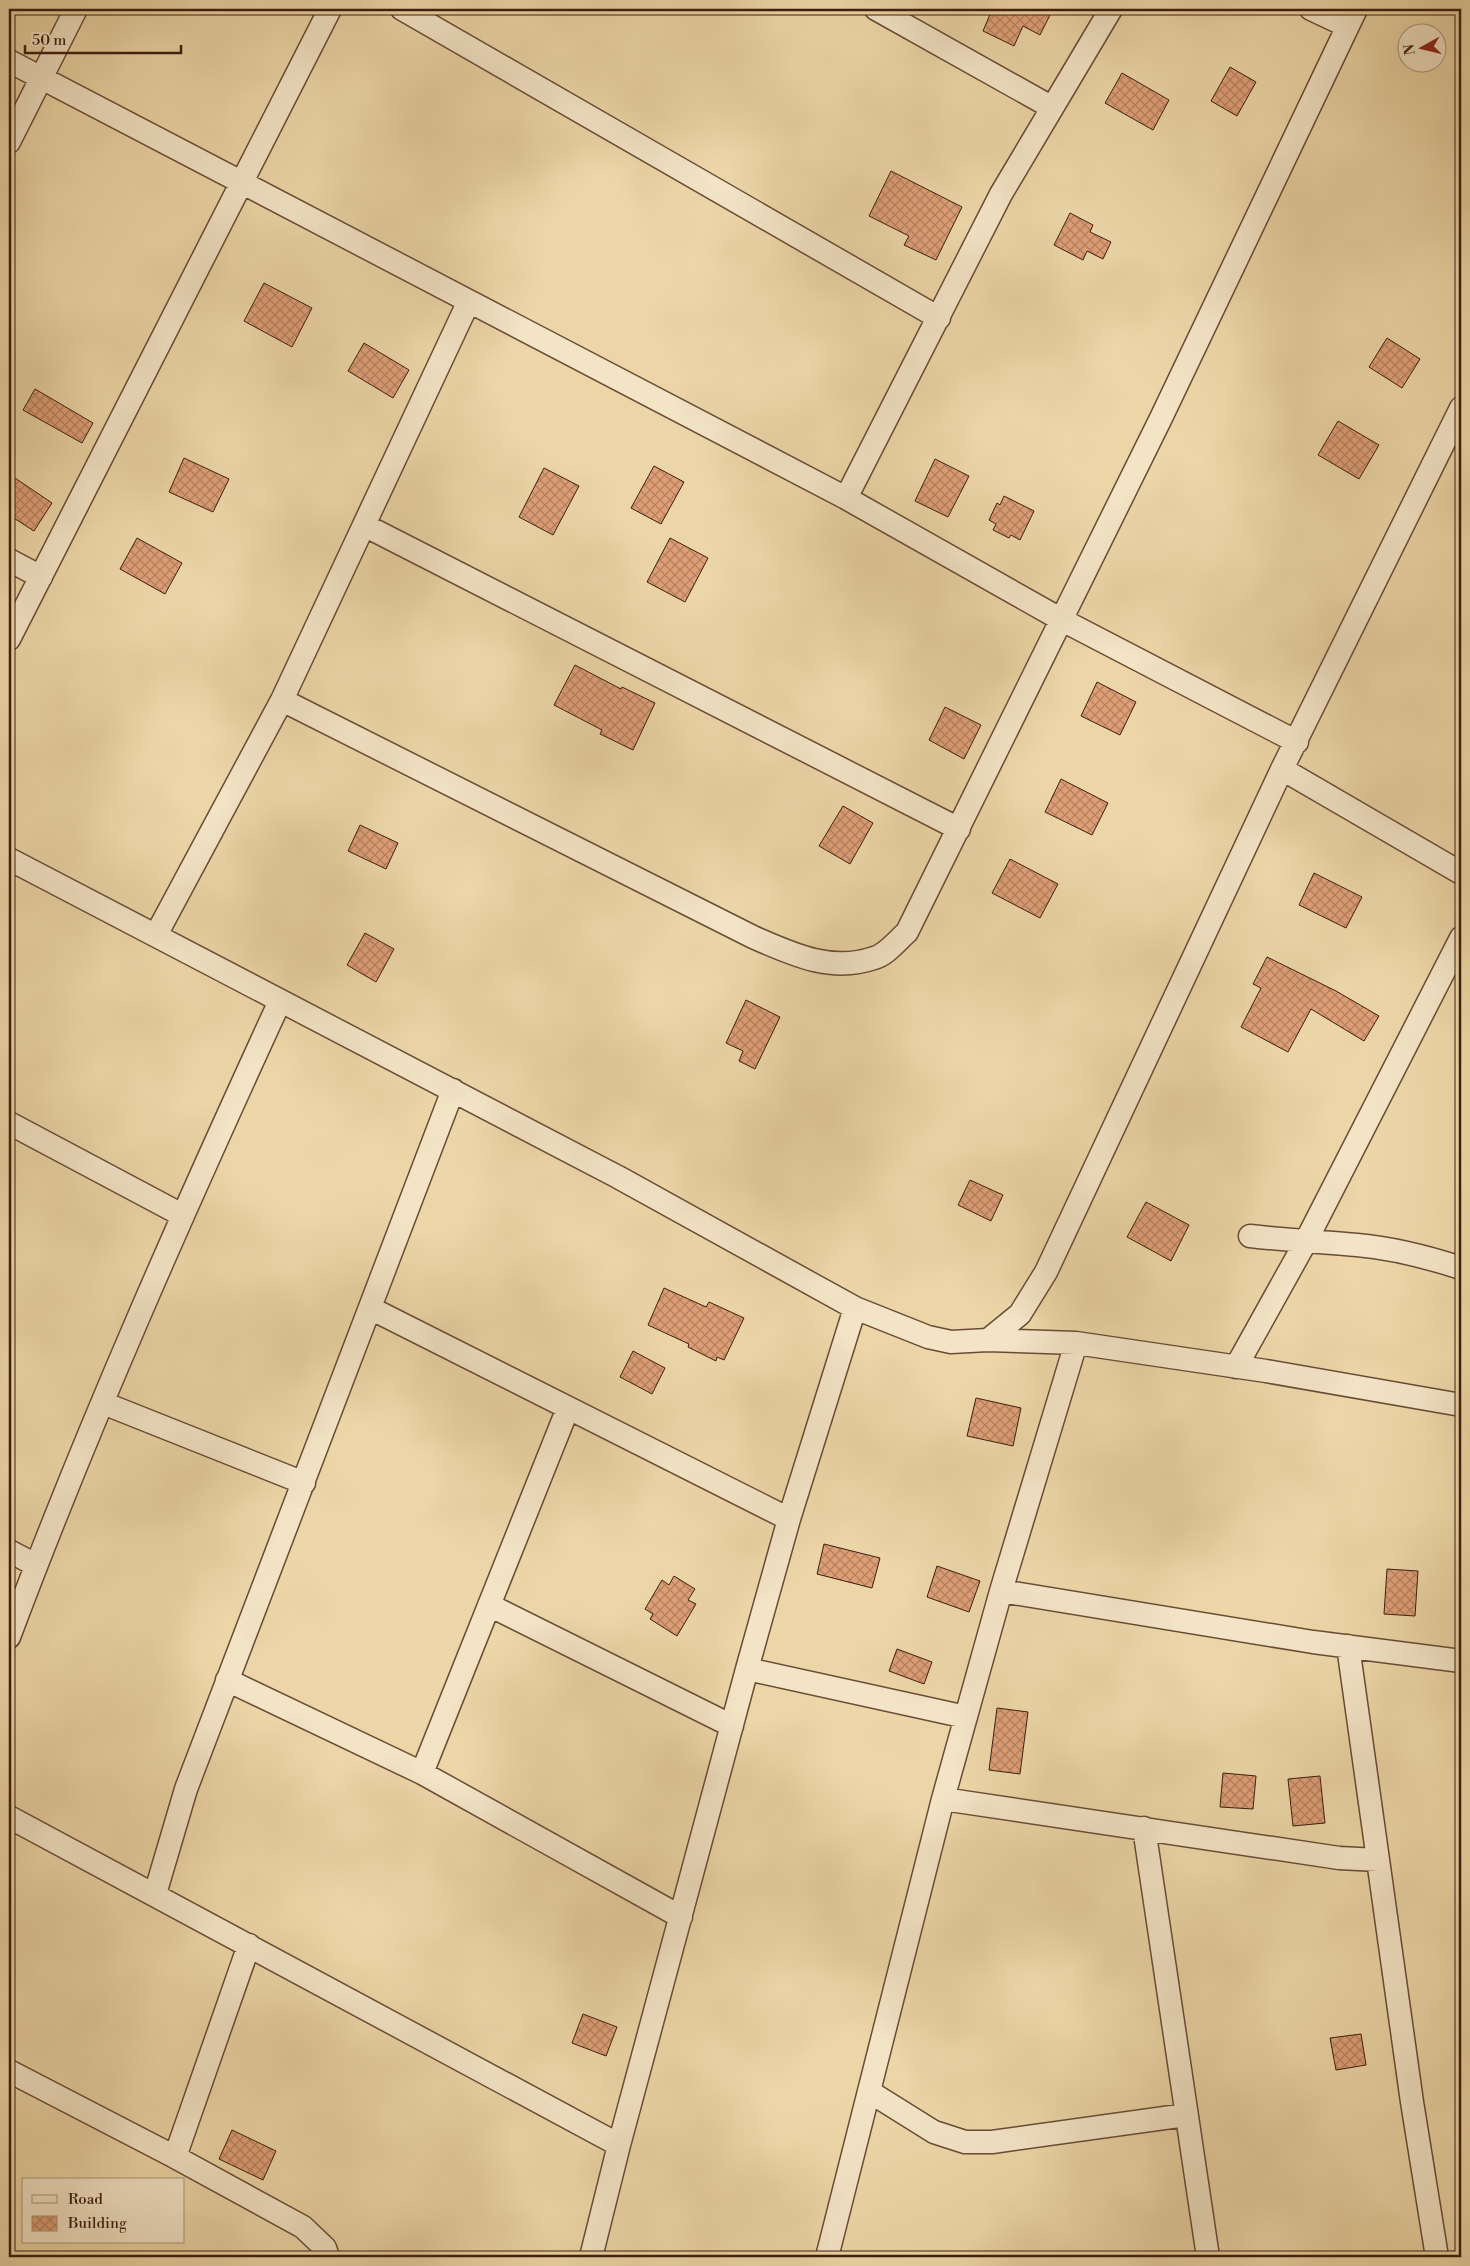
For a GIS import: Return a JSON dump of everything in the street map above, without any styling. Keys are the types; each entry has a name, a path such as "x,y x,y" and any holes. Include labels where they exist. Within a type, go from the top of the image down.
{"street":[{"path":"9,142 76,9"},
{"path":"9,639 152,355 242,184 330,9"},
{"path":"402,9 939,318"},
{"path":"876,9 1051,107"},
{"path":"846,498 1001,194 1111,9"},
{"path":"282,700 753,937 811,960 836,965 876,958 907,932 959,829 1161,418 1351,17 1311,9"},
{"path":"9,61 468,303 846,498 1062,620 1297,742"},
{"path":"156,936 282,700 468,303"},
{"path":"988,1340 1020,1314 1046,1272 1282,769 1461,408"},
{"path":"364,526 959,829"},
{"path":"9,560 41,577"},
{"path":"1282,769 1461,873"},
{"path":"9,859 627,1181 855,1308 928,1337 951,1342 988,1340 1076,1343 1236,1367 1461,1405"},
{"path":"1236,1367 1305,1243 1461,938"},
{"path":"9,1637 36,1565 182,1216 280,1001"},
{"path":"155,1894 186,1789 453,1090"},
{"path":"9,1123 182,1216"},
{"path":"1250,1236 1305,1243 1358,1245 1419,1255 1461,1268"},
{"path":"370,1308 789,1519"},
{"path":"591,2257 619,2144 747,1669 789,1519 855,1308"},
{"path":"827,2257 943,1799 1001,1591 1076,1343"},
{"path":"103,1403 304,1483"},
{"path":"422,1773 568,1408"},
{"path":"9,1551 36,1565"},
{"path":"1001,1591 1313,1642 1461,1661"},
{"path":"489,1605 732,1726"},
{"path":"1348,1646 1412,2102 1437,2257"},
{"path":"747,1669 966,1717"},
{"path":"227,1680 422,1773 681,1917"},
{"path":"943,1799 1339,1858 1378,1860"},
{"path":"9,1818 155,1894 619,2144"},
{"path":"1144,1828 1208,2257"},
{"path":"176,2157 250,1945"},
{"path":"9,2071 176,2157 303,2227 325,2248 328,2257"},
{"path":"870,2092 934,2132 965,2142 992,2142 1186,2115"}],"building":[{"path":"986,9 1037,9 1050,15 1040,35 1023,26 1014,46 983,31 991,12"},
{"path":"1230,67 1256,82 1237,116 1211,101"},
{"path":"1122,73 1169,100 1153,130 1105,103"},
{"path":"891,171 962,207 936,260 904,245 909,236 869,216"},
{"path":"1070,213 1093,225 1090,232 1111,242 1103,259 1087,251 1083,260 1054,245"},
{"path":"264,283 312,308 292,347 244,321"},
{"path":"1387,338 1420,359 1402,388 1369,367"},
{"path":"364,343 409,370 393,398 348,371"},
{"path":"35,389 93,423 82,443 23,410"},
{"path":"1338,421 1379,445 1359,479 1318,455"},
{"path":"184,458 229,479 213,512 169,492"},
{"path":"935,459 969,476 948,517 915,501"},
{"path":"654,466 684,482 661,524 631,508"},
{"path":"544,468 579,486 553,535 519,517"},
{"path":"9,474 52,503 34,531 9,515"},
{"path":"1004,496 1034,511 1020,540 1011,535 1009,538 993,530 996,524 989,520 997,503 1000,505"},
{"path":"137,538 182,563 165,594 120,569"},
{"path":"670,538 708,558 685,602 647,582"},
{"path":"575,665 621,689 622,687 655,703 633,750 600,734 602,730 554,705"},
{"path":"1097,682 1136,702 1120,735 1081,716"},
{"path":"945,707 981,725 964,759 929,740"},
{"path":"1061,779 1108,803 1092,835 1045,812"},
{"path":"843,806 873,823 850,864 819,846"},
{"path":"360,825 398,843 386,869 348,851"},
{"path":"1010,859 1058,884 1040,918 992,893"},
{"path":"1314,873 1362,897 1346,928 1299,905"},
{"path":"365,933 394,949 376,982 347,965"},
{"path":"1267,957 1336,991 1379,1016 1364,1041 1311,1009 1288,1052 1241,1027 1261,988 1253,984"},
{"path":"746,1000 780,1017 755,1069 739,1061 743,1051 726,1043"},
{"path":"970,1180 1003,1195 991,1221 958,1205"},
{"path":"1146,1202 1189,1225 1171,1261 1127,1237"},
{"path":"664,1288 706,1307 709,1302 744,1318 724,1360 717,1357 716,1361 688,1347 689,1344 648,1325"},
{"path":"633,1351 665,1368 652,1394 620,1377"},
{"path":"976,1398 1021,1408 1013,1446 967,1436"},
{"path":"824,1544 880,1558 872,1588 817,1574"},
{"path":"937,1566 980,1581 969,1612 927,1597"},
{"path":"1387,1569 1418,1571 1415,1616 1384,1614"},
{"path":"674,1576 695,1589 688,1600 696,1604 677,1636 650,1619 653,1614 645,1609 662,1580 669,1585"},
{"path":"897,1649 932,1662 924,1684 889,1671"},
{"path":"997,1708 1028,1712 1020,1774 989,1770"},
{"path":"1223,1773 1256,1776 1253,1809 1220,1807"},
{"path":"1320,1776 1325,1823 1293,1826 1288,1779"},
{"path":"583,2014 617,2027 606,2056 572,2043"},
{"path":"1361,2034 1366,2065 1336,2070 1330,2038"},
{"path":"232,2130 276,2151 263,2180 219,2159"}]}
